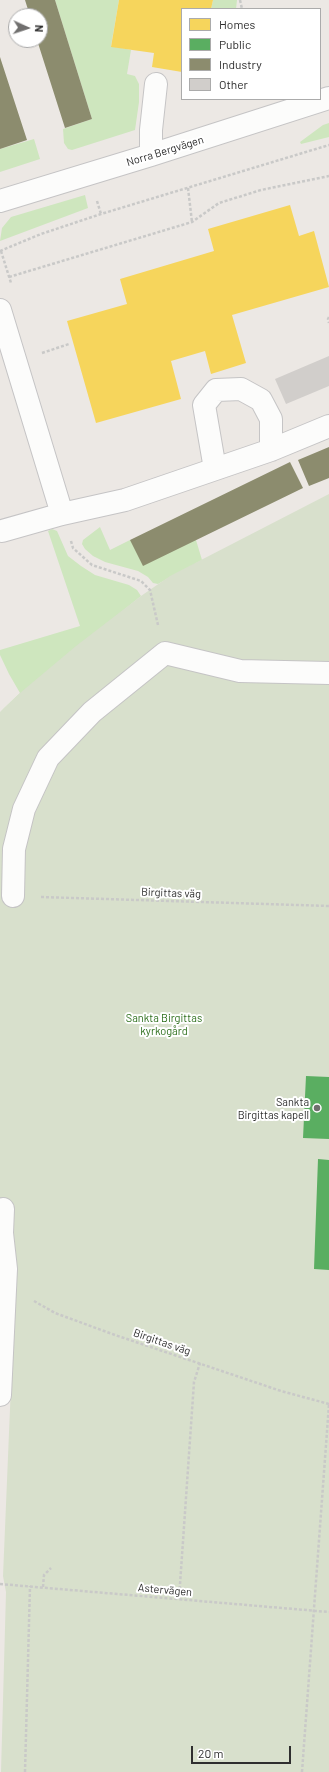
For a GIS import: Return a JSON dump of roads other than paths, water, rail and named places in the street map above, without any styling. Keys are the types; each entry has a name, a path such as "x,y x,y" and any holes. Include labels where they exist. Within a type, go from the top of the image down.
{"street":[{"path":"151,156 151,130 156,84"},
{"name":"Norra Bergvägen","path":"0,201 151,156 329,98"},
{"path":"0,310 6,350 62,514"},
{"path":"215,469 204,404 216,390 241,389 261,400 271,419 271,450"},
{"path":"2,531 62,514 125,500 271,450 329,426"},
{"path":"12,896 14,849 24,809 48,758 92,712 165,653 240,671 329,673"},
{"path":"0,1395 3,1209"}],"place":[{"name":"Sankta Birgittas kapell","path":"317,1108"}],"park label":[{"name":"Sankta Birgittas kyrkogård","path":"164,1024"}]}
